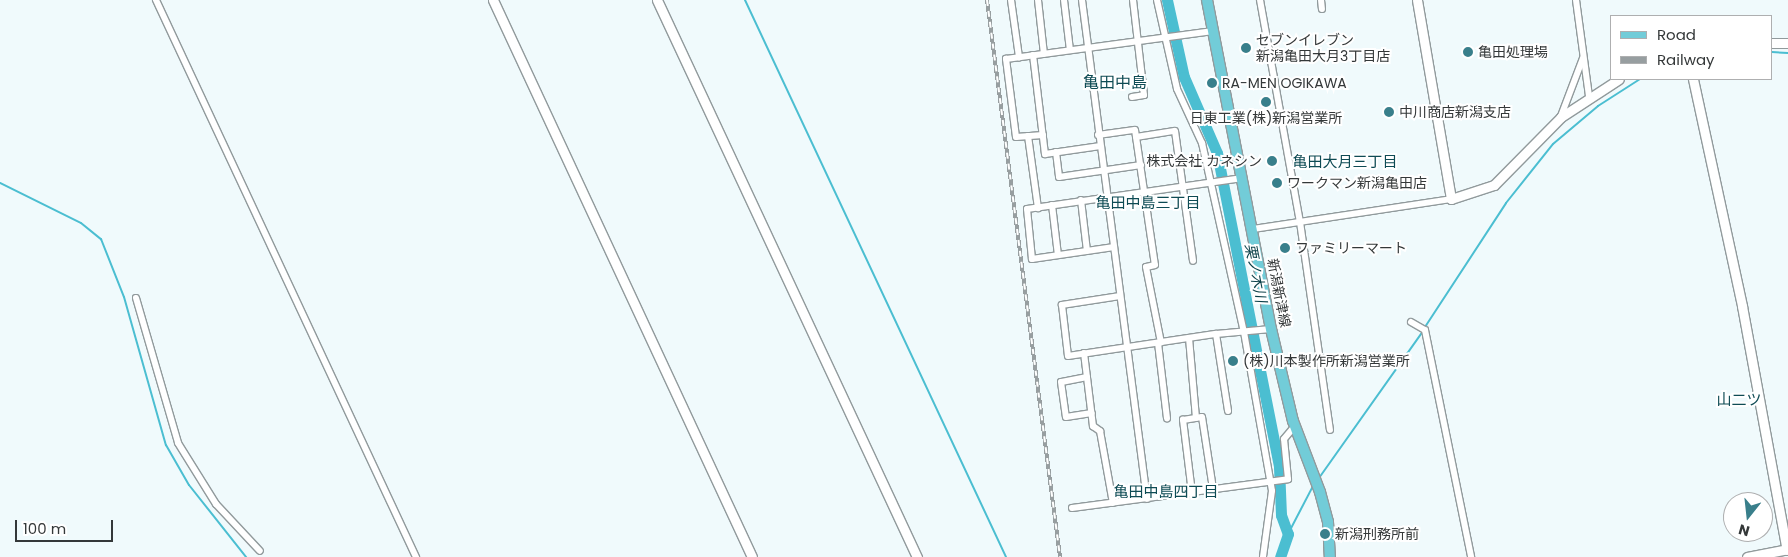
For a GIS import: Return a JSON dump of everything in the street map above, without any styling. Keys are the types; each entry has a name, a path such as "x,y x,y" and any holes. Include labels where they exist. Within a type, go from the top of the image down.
{"main road":[{"name":"新潟新津線","path":"1207,0 1241,178 1253,229 1271,330 1294,426 1320,492 1328,522 1330,557"}],"street":[{"path":"156,0 416,557"},
{"path":"493,0 752,557"},
{"path":"657,0 917,557"},
{"path":"1011,0 1019,57"},
{"path":"1038,0 1044,54"},
{"path":"1064,0 1070,50"},
{"path":"1082,0 1098,135 1147,499"},
{"path":"1132,97 1144,95 1133,0"},
{"path":"1157,0 1177,89 1202,143 1244,332 1271,482 1264,557"},
{"path":"1268,0 1260,1 1300,222 1330,430"},
{"path":"1321,0 1322,9"},
{"path":"1417,0 1451,199"},
{"path":"1576,0 1589,96"},
{"path":"1043,135 1016,137 1006,59 1213,31"},
{"path":"1773,42 1788,43"},
{"path":"1033,55 1045,154 1100,146"},
{"path":"1560,117 1584,57"},
{"path":"1253,229 1451,199 1494,185 1560,117 1589,96 1617,80"},
{"path":"1693,80 1742,306 1788,550 1747,557"},
{"path":"1098,135 1135,130 1155,265 1146,267 1160,343 1167,418"},
{"path":"1136,137 1175,132 1193,261"},
{"path":"1028,136 1038,208"},
{"path":"1056,152 1059,177 1140,165"},
{"path":"1114,247 1032,259 1027,209 1241,178"},
{"path":"1081,200 1087,251"},
{"path":"1052,205 1058,255"},
{"path":"1120,296 1062,304 1068,356 1216,334 1271,330"},
{"path":"136,298 178,443 216,504 260,551"},
{"path":"1412,322 1425,330 1471,557"},
{"path":"1216,334 1228,411"},
{"path":"1188,338 1196,418"},
{"path":"1084,353 1093,426 1100,431 1113,503"},
{"path":"1087,378 1062,382 1066,417 1092,413"},
{"path":"1192,493 1183,420 1202,417 1213,489"},
{"path":"1072,508 1288,479 1284,439 1294,426"}],"waterway":[{"path":"745,0 1006,557"},
{"name":"栗ノ木川","path":"1167,0 1184,77 1217,153 1279,467 1281,515 1288,534 1280,557"},
{"path":"1773,52 1788,53"},
{"path":"1425,327 1506,203 1553,144 1598,106 1638,80"},
{"path":"0,183 81,223 101,239 124,297 166,445 189,485 246,557"},
{"path":"1319,478 1423,331"},
{"path":"1288,534 1313,486"}],"railway":[{"path":"987,0 1060,557"}],"place":[{"name":"セブンイレブン 新潟亀田大月3丁目店","path":"1246,48"},
{"name":"亀田処理場","path":"1468,52"},
{"name":"RA-MEN OGIKAWA","path":"1212,83"},
{"name":"日東工業(株)新潟営業所","path":"1266,102"},
{"name":"中川商店新潟支店","path":"1389,112"},
{"name":"株式会社 カネシン","path":"1272,161"},
{"name":"ワークマン新潟亀田店","path":"1277,183"},
{"name":"ファミリーマート","path":"1285,248"},
{"name":"(株)川本製作所新潟営業所","path":"1233,361"},
{"name":"新潟刑務所前","path":"1325,534"}],"district":[{"name":"亀田中島","path":"1115,83"},
{"name":"亀田大月三丁目","path":"1345,162"},
{"name":"亀田中島三丁目","path":"1148,203"},
{"name":"山二ツ","path":"1739,400"},
{"name":"亀田中島四丁目","path":"1166,492"}]}
